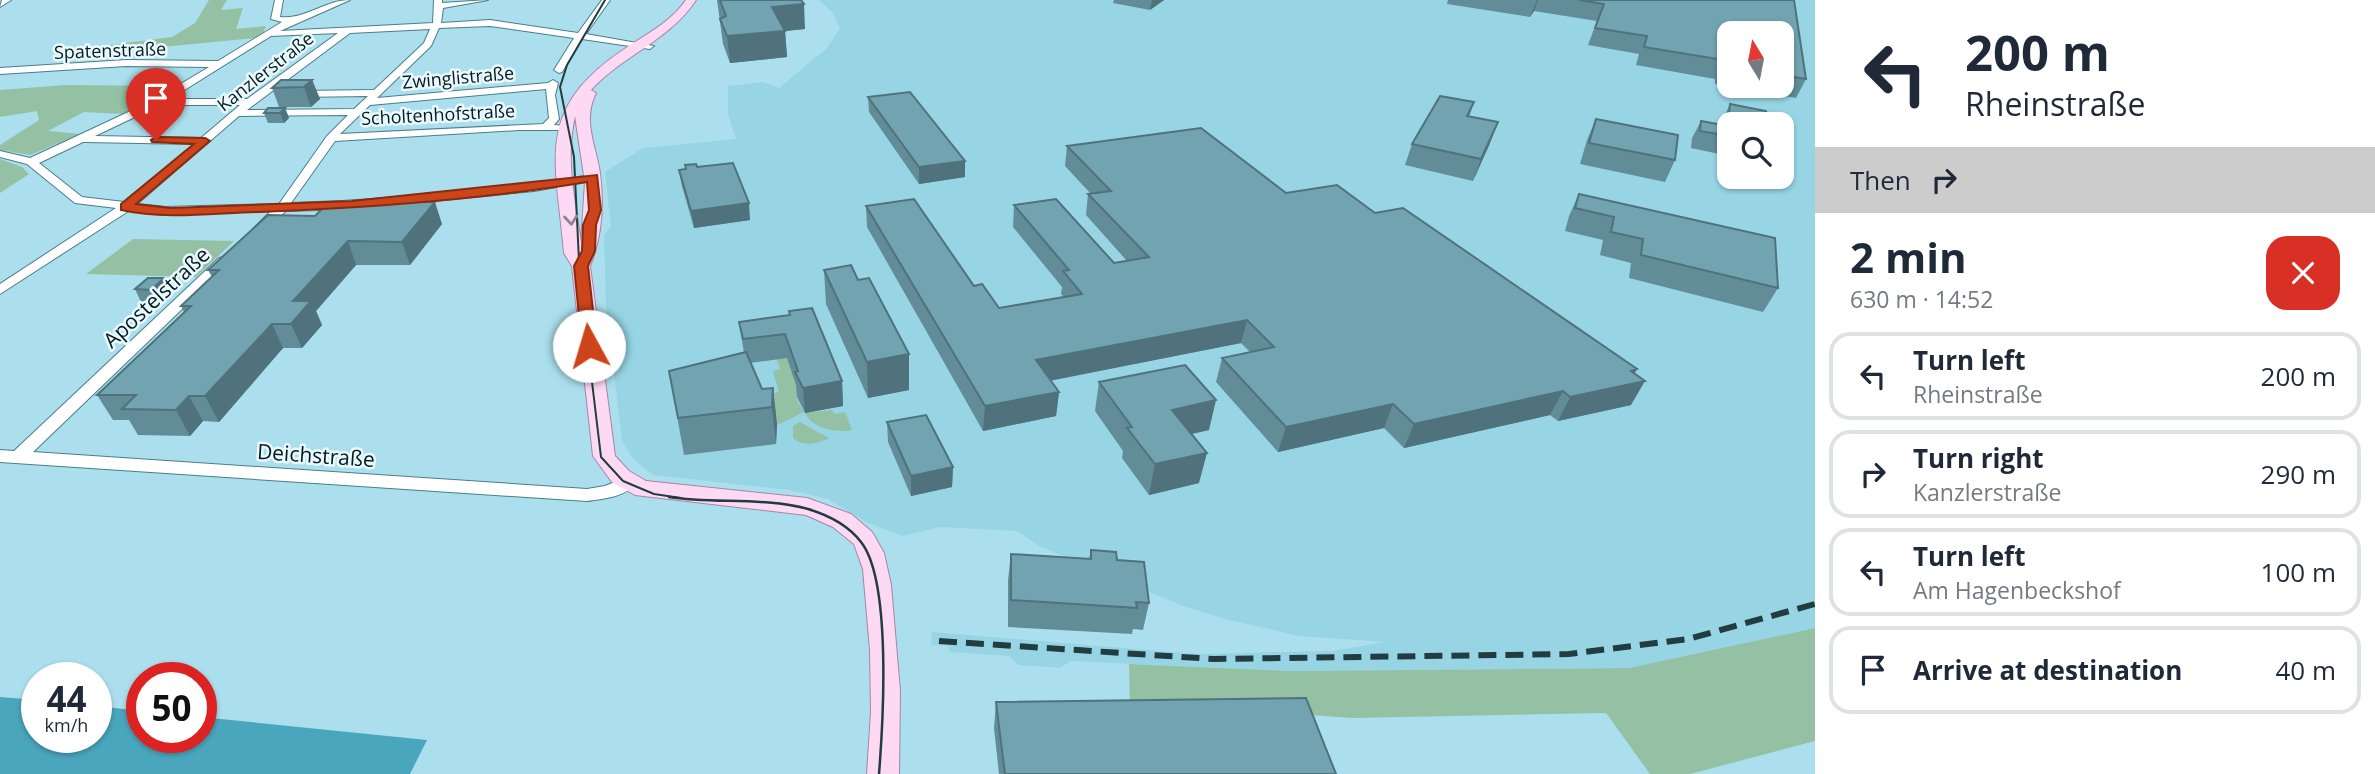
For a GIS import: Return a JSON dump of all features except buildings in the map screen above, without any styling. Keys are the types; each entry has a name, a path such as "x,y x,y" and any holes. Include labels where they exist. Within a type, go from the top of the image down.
{"main road":[{"path":"581,266 589,251 589,225 595,210 592,173 581,126 582,105 598,83 669,25 691,0"},
{"path":"699,0 679,26 608,65 584,87 555,127 566,182 573,253 581,266 604,456 612,471 627,483 666,494 807,507 827,513 857,531 872,553 877,577 888,719 883,774"}],"street":[{"path":"0,5 7,0"},
{"path":"279,0 275,19 293,21"},
{"path":"31,162 158,102 273,31 346,0"},
{"path":"439,3 484,0"},
{"path":"559,70 577,35 593,22 606,0"},
{"name":"Apostelstraße","path":"9,456 282,208 331,138 428,44 438,24 439,3"},
{"path":"273,31 490,23 645,45"},
{"name":"Kanzlerstraße","path":"0,290 126,207 260,94 348,30"},
{"name":"Spatenstraße","path":"0,71 126,64 221,64"},
{"name":"Zwinglistraße","path":"366,102 552,85 550,101 555,127"},
{"name":"Zwinglistraße","path":"286,94 376,93"},
{"path":"260,94 273,94"},
{"path":"158,102 250,102"},
{"path":"237,113 356,112"},
{"name":"Scholtenhofstraße","path":"331,138 555,127"},
{"path":"83,138 205,141"},
{"path":"0,154 31,162 79,200 171,211 399,201 566,182 592,173"},
{"name":"Deichstraße","path":"9,456 587,495 608,492 627,483"}],"shaded area":[{"path":"819,0 1815,0 1815,628 1629,668 1291,671 1070,661 1060,668 1019,665 1009,656 949,652 949,646 931,645 932,632 1196,654 1332,651 1385,642 1299,636 1225,619 1183,606 1039,546 1017,531 941,527 902,536 866,522 828,499 790,490 653,475 632,458 622,440 606,307 604,235 611,227 605,172 643,148 736,139 728,114 728,86 763,82 779,88 827,48 840,28 833,13"},
{"path":"0,697 21,699 21,753 112,753 112,708 126,709 126,753 217,753 217,719 427,740 410,774 0,774"}],"green space":[{"path":"209,0 227,0 221,10 243,8 236,29 266,26 263,33 255,38 99,53 102,46 172,37 195,23"},
{"path":"66,85 179,86 122,114 84,112 48,131 80,134 30,155 0,150 0,145 39,120 37,111 0,117 0,90"},
{"path":"0,159 22,167 29,174 0,193"},
{"path":"133,239 234,241 196,277 86,274"},
{"path":"787,356 800,396 796,398 804,412 777,425 755,399 779,392 773,371 780,369 776,357"},
{"path":"832,410 835,414 845,412 852,430 825,429 813,423 805,413"},
{"path":"800,422 829,438 810,444 797,441 793,438 793,426"},
{"path":"1815,628 1815,741 1690,774 1650,774 1606,713 1353,718 1247,711 1130,709 1129,664 1291,671 1629,668"}],"tram line":[{"path":"605,0 567,65 560,87 574,157 580,282 601,457 623,481 654,494 681,498"},
{"path":"669,497 791,505 837,521 861,542 871,561 881,619 883,689 879,774"}],"railway":[{"path":"939,641 1213,659 1569,654 1688,639 1815,604"}],"route":[{"path":"156,140 205,141 126,207 171,211 352,205 534,187 592,178 595,210 589,225 589,251 581,266 589,346"}]}
